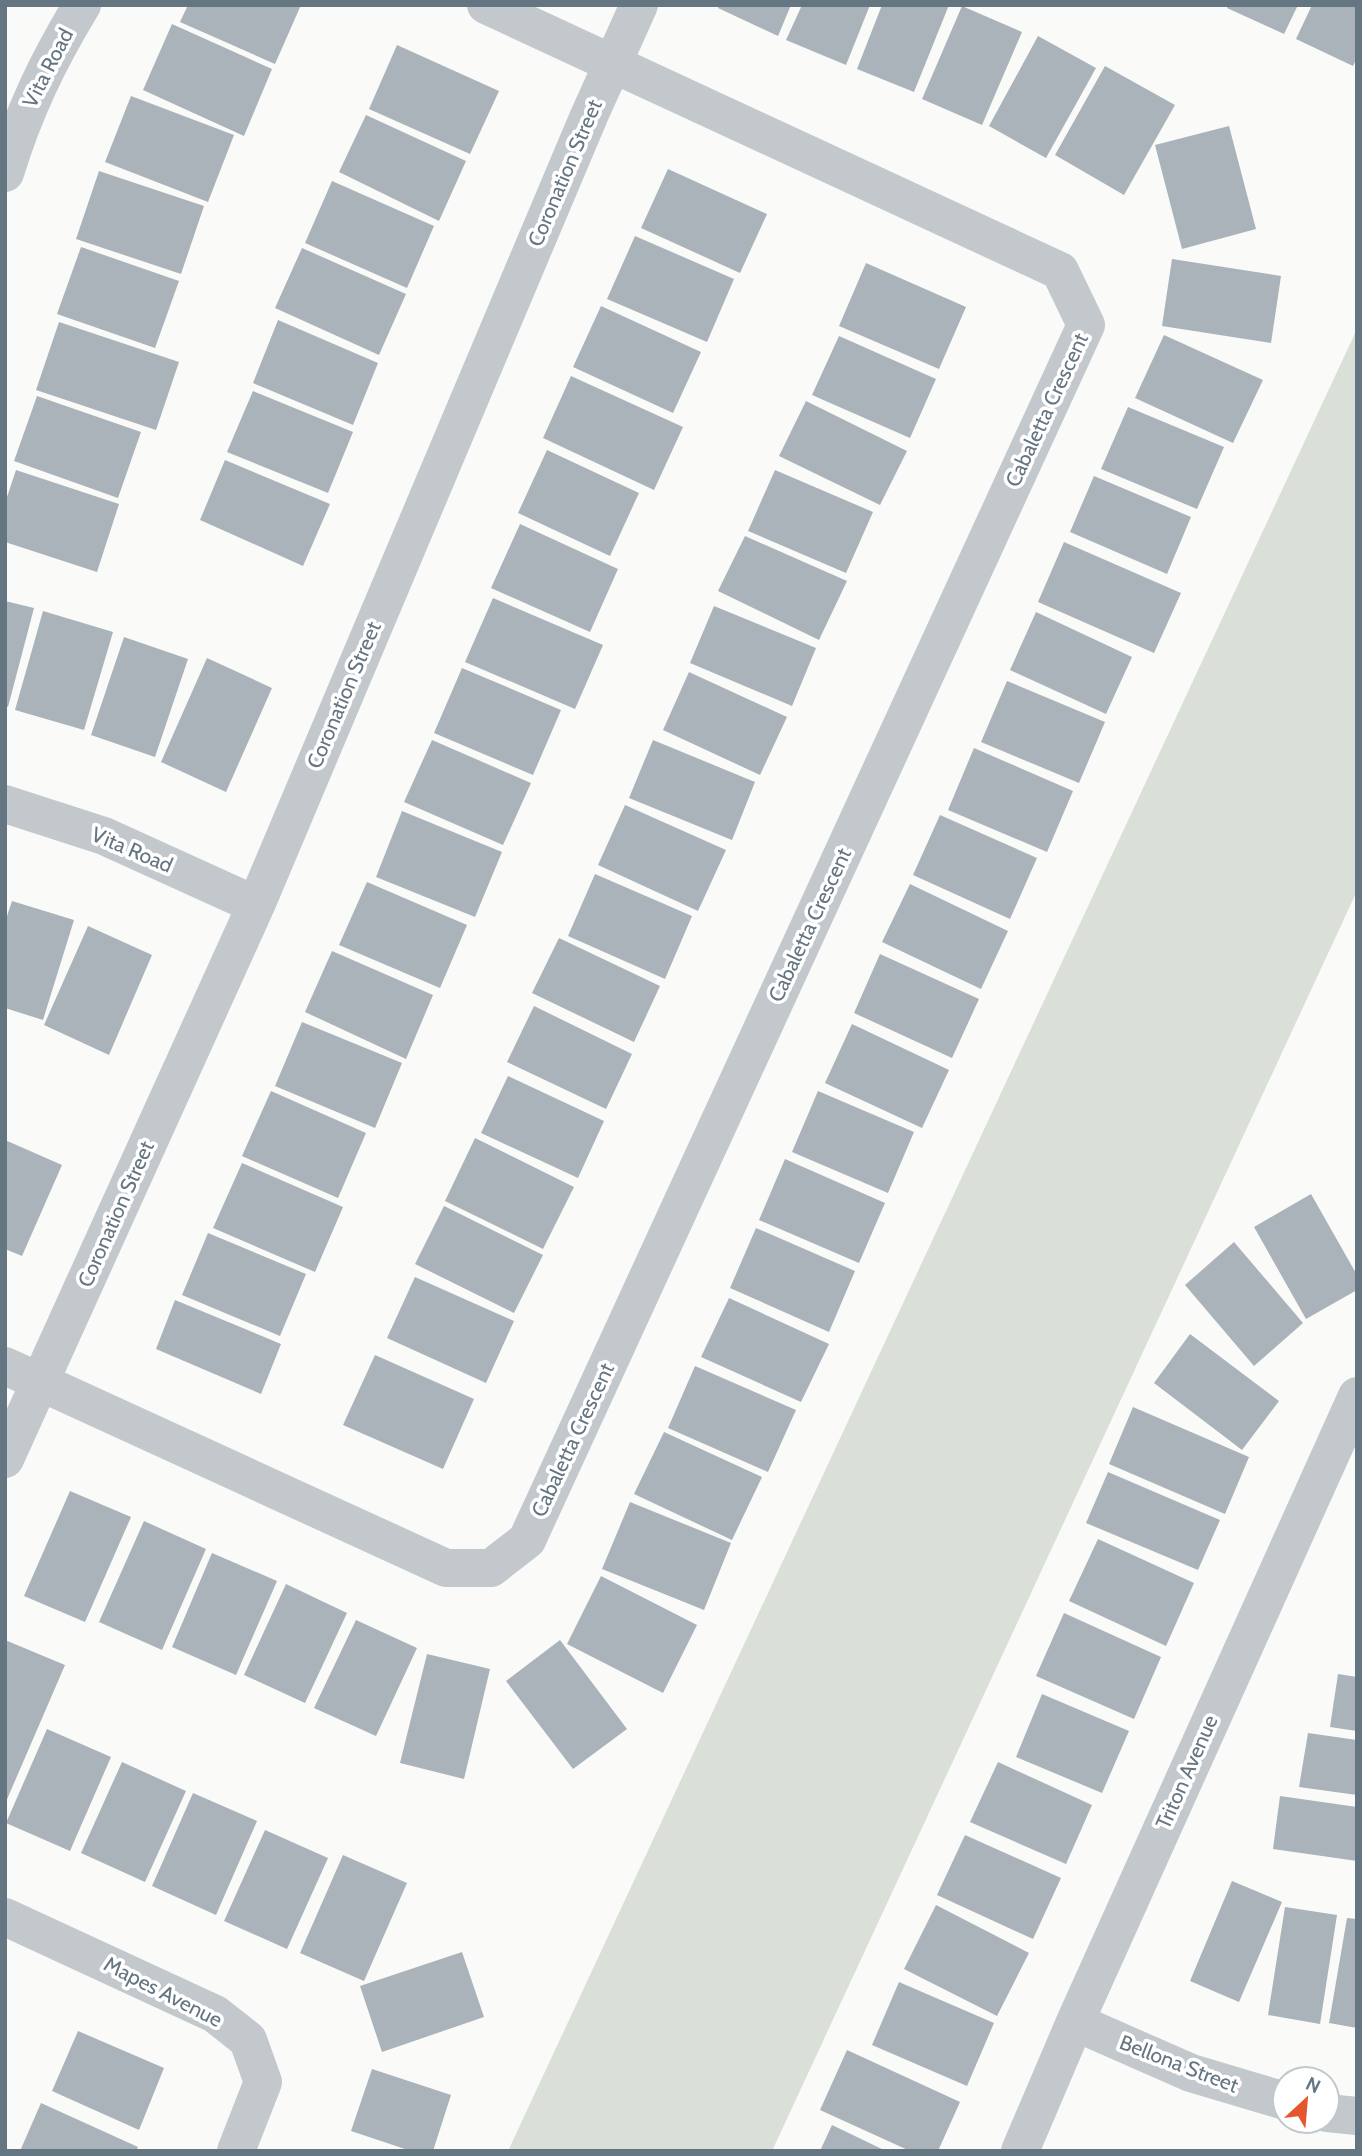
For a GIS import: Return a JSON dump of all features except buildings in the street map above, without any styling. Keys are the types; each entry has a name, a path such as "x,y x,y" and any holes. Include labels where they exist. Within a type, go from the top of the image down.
{"street":[{"name":"Vita Road","path":"5,173 18,129 36,86 82,5"},
{"path":"486,5 613,62"},
{"name":"Coronation Street","path":"5,1459 256,905 639,5"},
{"name":"Cabaletta Crescent","path":"40,1382 446,1568 491,1568 527,1540 1086,325 1060,271 613,62"},
{"name":"Vita Road","path":"5,804 104,836 256,905"},
{"path":"5,1366 40,1382"},
{"name":"Triton Avenue","path":"1020,2151 1075,2022 1357,1396"},
{"name":"Mapes Avenue","path":"5,1917 215,2014 248,2040 263,2081 236,2151"},
{"name":"Bellona Street","path":"1075,2022 1191,2073 1271,2097"}],"shaded area":[{"path":"1357,329 1357,891 772,2151 508,2151"}]}
